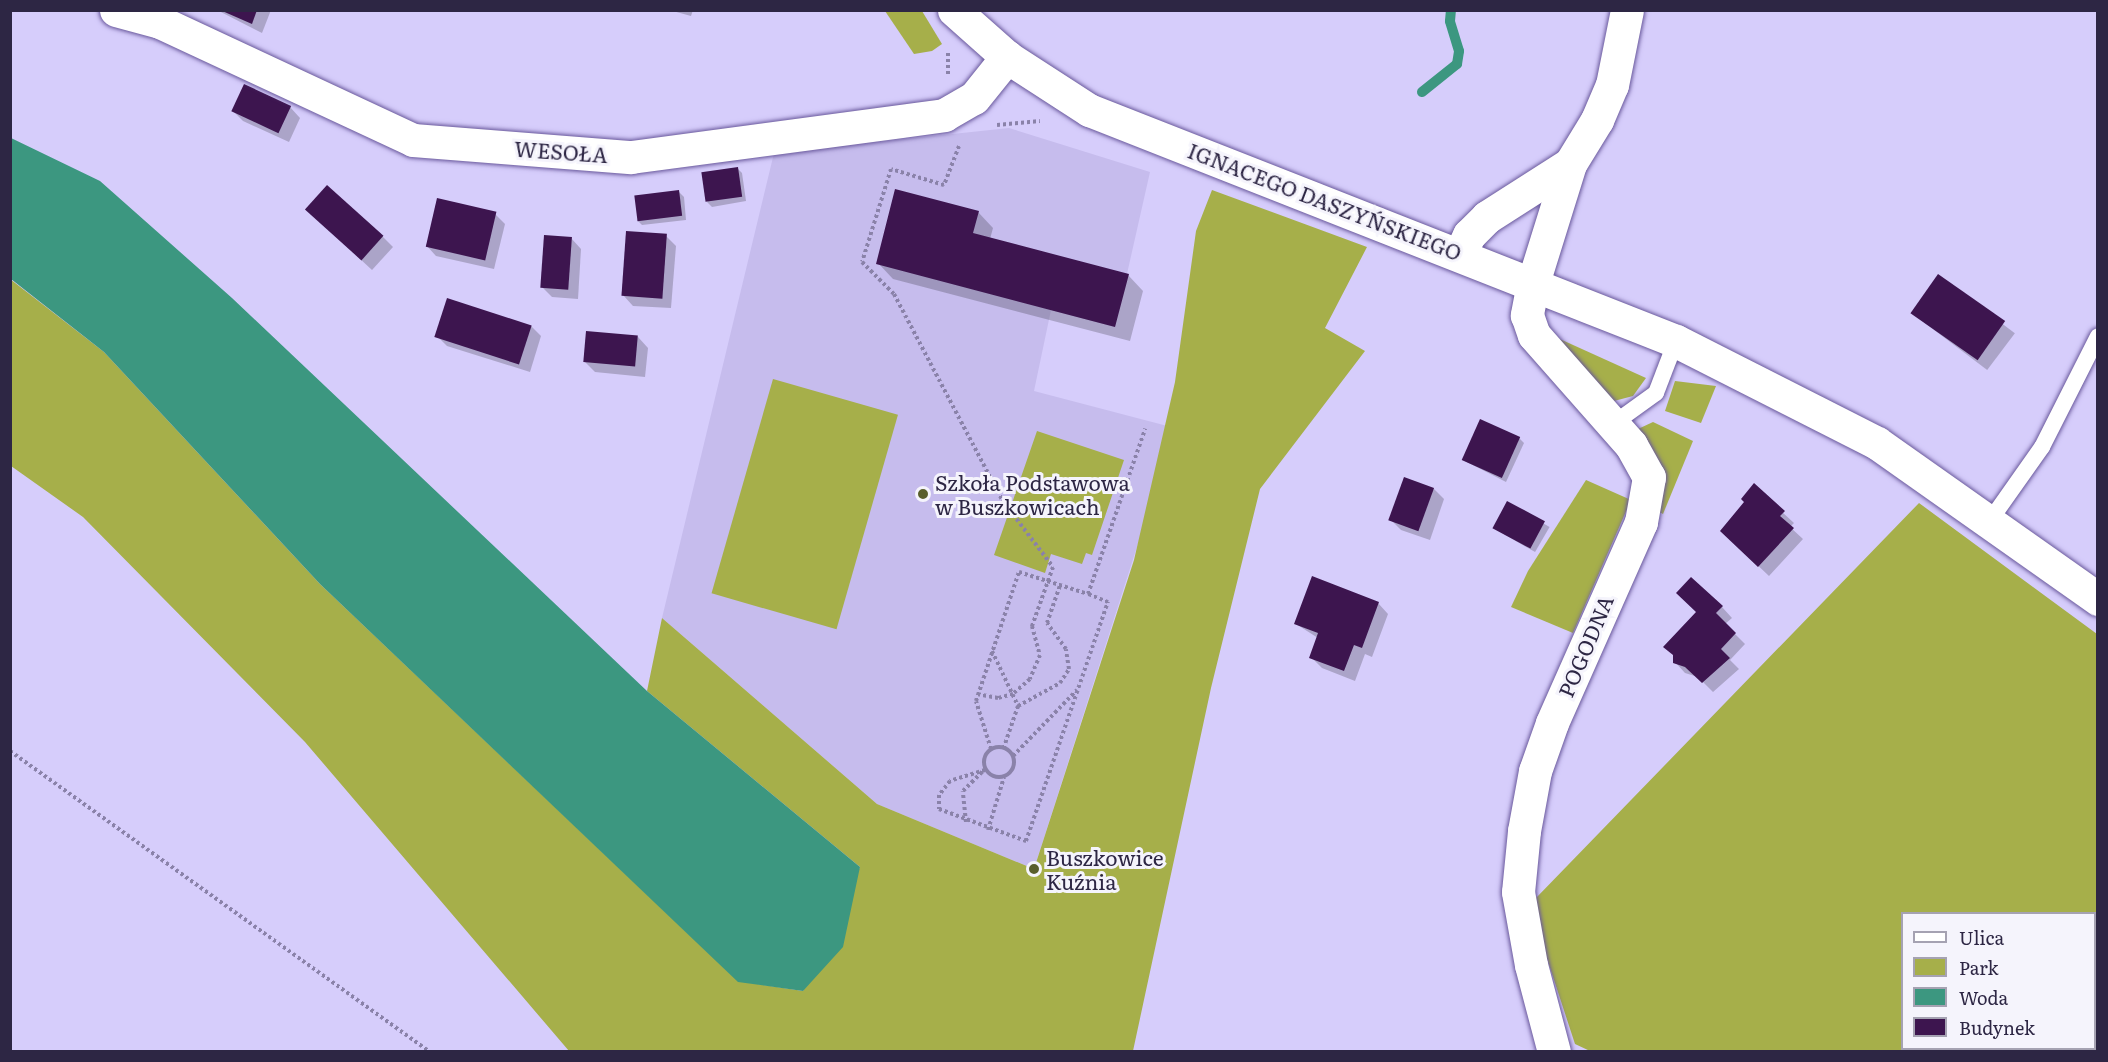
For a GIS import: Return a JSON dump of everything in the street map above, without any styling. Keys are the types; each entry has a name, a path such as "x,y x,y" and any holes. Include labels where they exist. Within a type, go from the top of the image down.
{"street":[{"name":"WESOŁA","path":"116,10 160,22 413,140 631,157 944,115 963,117 974,98 1007,57"},
{"name":"IGNACEGO DASZYŃSKIEGO","path":"954,10 1007,57 1089,110 1460,254 1676,341 1877,443 2097,599"},
{"path":"1460,254 1469,235 1487,217 1570,164 1597,120 1612,85 1627,10"},
{"name":"POGODNA","path":"1554,1052 1531,965 1518,892 1535,771 1574,670 1641,522 1649,494 1649,477 1642,461 1534,335 1527,315 1533,283 1570,164"}],"lane":[{"path":"1989,522 2042,447 2097,336"},
{"path":"1612,424 1656,393 1676,341"}],"path":[{"path":"948,44 947,81 963,117 944,185 891,169 862,262 894,294 915,329 947,398 1002,500 1053,567 1032,626 1040,655 1030,679 1013,694 998,698 978,694"},
{"path":"963,117 1043,121"},
{"path":"1088,594 1145,429"},
{"path":"991,748 976,701 1019,572 1108,602 1029,836 1020,842 966,822 939,809 939,795 957,777 985,770 996,777 1005,776"},
{"path":"1018,706 1060,683 1070,669 1066,650 1047,623 1060,586"},
{"path":"992,651 1018,706 1004,747"},
{"path":"1012,756 1078,689"},
{"path":"988,830 1005,776 1014,766 1012,756 1004,747"},
{"path":"985,770 984,756 991,748 1004,747"},
{"path":"10,751 430,1052"},
{"path":"966,822 963,791 985,770"}],"shaded area":[{"name":"Szkoła Podstawowa w Buszkowicach","path":"1009,128 1150,172 1115,327 1051,310 1034,391 1175,428 1034,869 877,804 662,618 774,153"}],"green space":[{"path":"885,11 922,11 942,44 932,51 914,54"},
{"path":"1212,190 1367,247 1325,328 1365,351 1260,489 1211,688 1133,1051 569,1051 305,742 83,517 11,466 10,279 104,352 320,584 738,981 803,991 860,867 647,691 662,618 877,804 1034,869 1134,560 1175,382 1196,231"},
{"path":"1551,335 1646,378 1633,396 1614,401"},
{"path":"773,379 898,415 836,629 712,593"},
{"path":"1675,381 1716,386 1701,423 1665,411"},
{"path":"1653,422 1693,441 1663,514 1654,509 1638,429"},
{"path":"1037,431 1124,460 1092,555 1086,553 1082,564 1051,554 1045,573 994,555"},
{"path":"1586,480 1631,500 1573,633 1511,607 1528,571"},
{"path":"1919,503 2097,634 2097,1051 1590,1051 1575,1044 1535,922 1536,898"}],"water":[{"path":"11,138 100,181 232,298 647,691 860,867 843,947 803,991 738,982 320,584 104,352 11,279"}],"building":[{"path":"220,10 257,10 252,24"},
{"path":"244,84 291,106 278,133 231,111"},
{"path":"738,167 742,197 706,202 701,172"},
{"path":"327,185 383,236 361,260 305,210"},
{"path":"895,189 979,211 973,233 1129,274 1115,327 876,264"},
{"path":"679,190 682,216 638,221 634,195"},
{"path":"437,198 496,212 485,260 426,247"},
{"path":"626,231 667,234 662,299 621,296"},
{"path":"544,235 572,237 568,290 540,288"},
{"path":"1938,274 2005,321 1978,360 1910,313"},
{"path":"447,298 532,326 519,364 434,337"},
{"path":"586,331 638,336 635,366 583,362"},
{"path":"1480,419 1520,437 1502,478 1462,460"},
{"path":"1404,477 1434,488 1418,531 1388,520"},
{"path":"1754,483 1785,511 1780,516 1794,528 1758,567 1720,531 1744,502 1741,499"},
{"path":"1507,501 1545,521 1530,549 1492,528"},
{"path":"1312,576 1379,602 1362,648 1354,645 1344,671 1309,658 1318,633 1294,624"},
{"path":"1691,577 1723,606 1716,613 1736,633 1721,649 1730,658 1702,683 1685,667 1673,663 1673,655 1663,647 1696,612 1676,593"}],"waterway":[{"path":"1422,92 1457,64 1459,51 1450,21 1451,10"}],"place":[{"name":"Szkoła Podstawowa w Buszkowicach","path":"923,494"},
{"name":"Buszkowice Kuźnia","path":"1034,869"}]}
